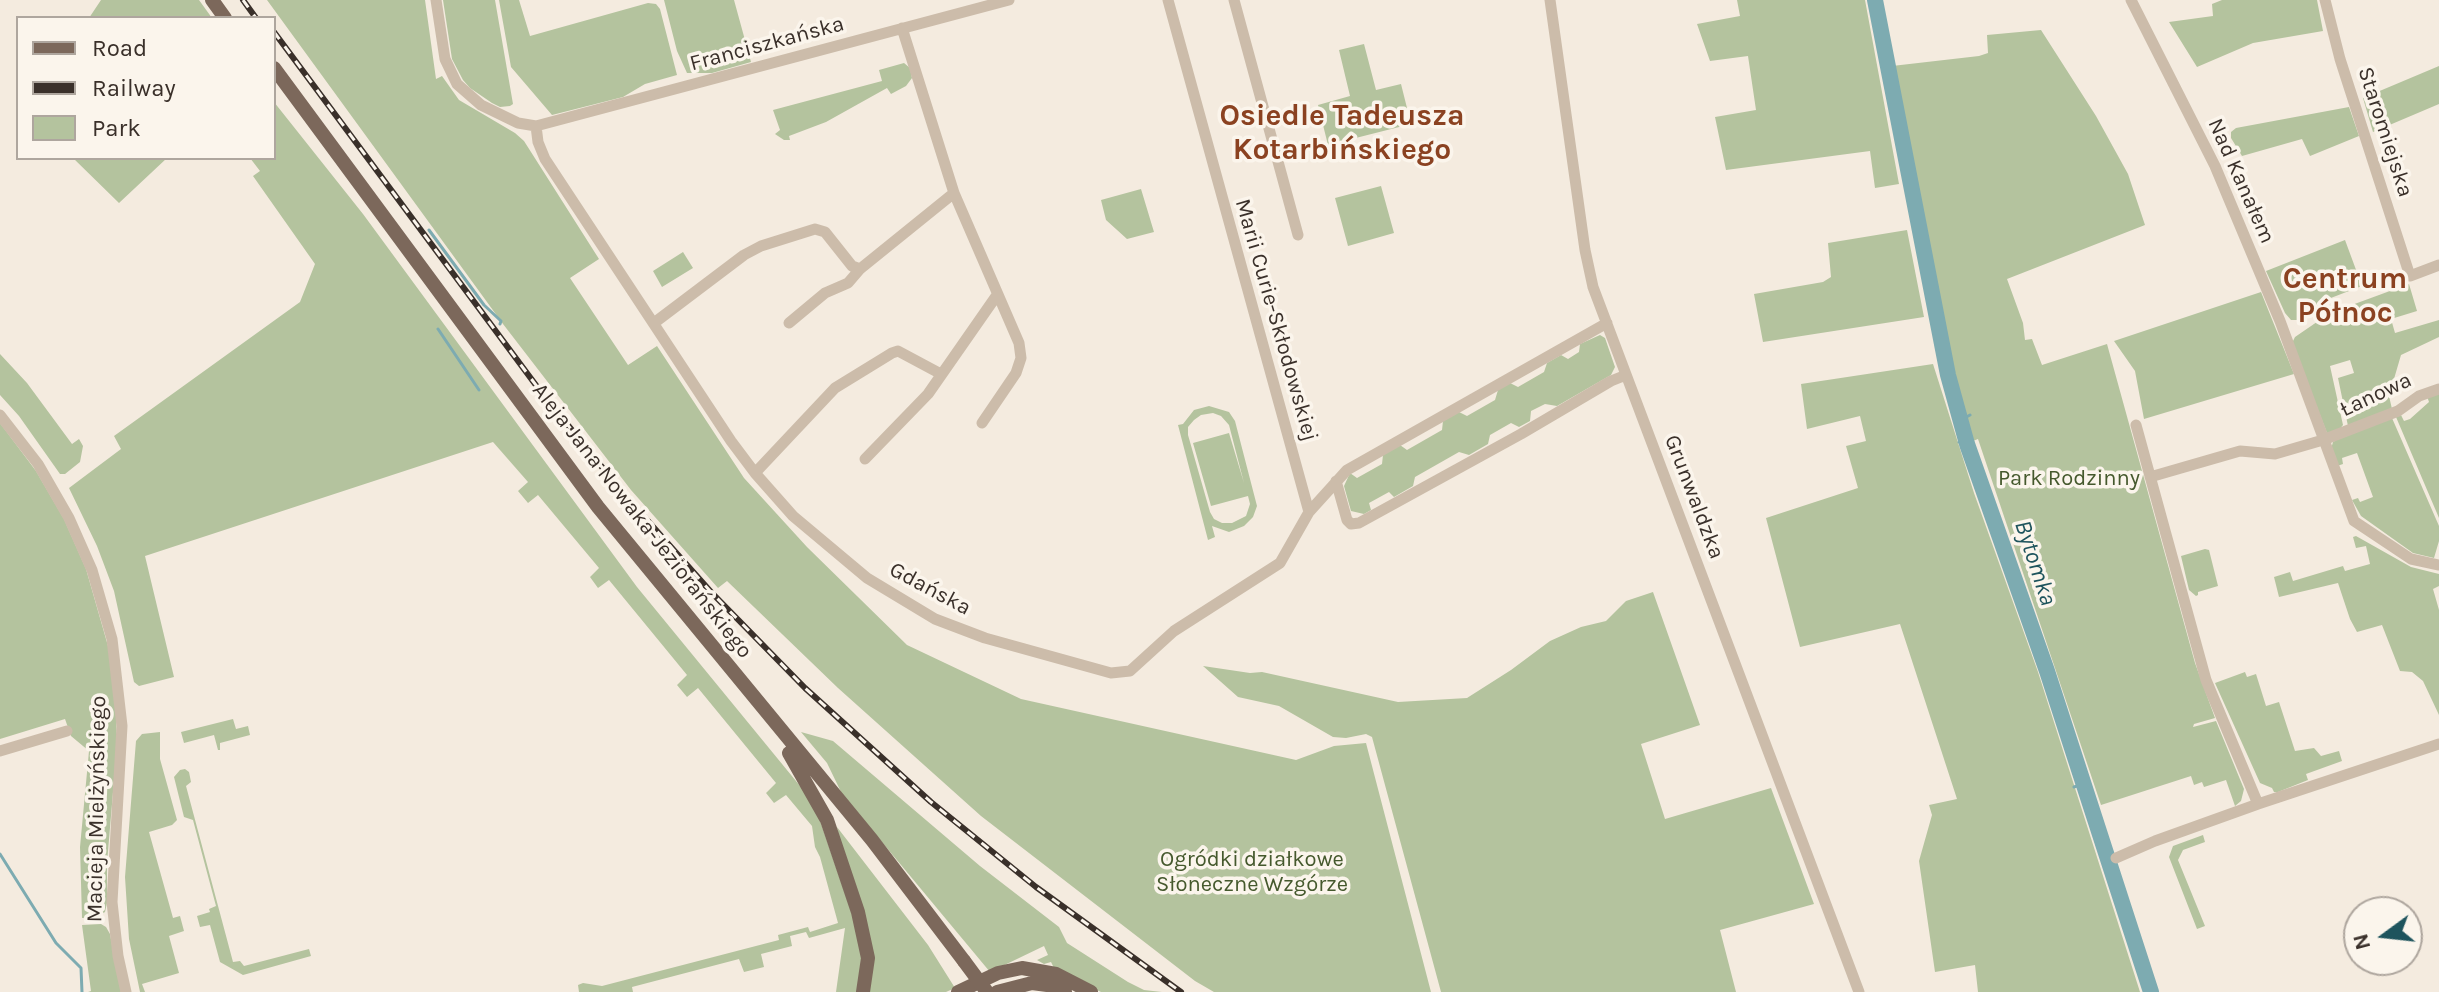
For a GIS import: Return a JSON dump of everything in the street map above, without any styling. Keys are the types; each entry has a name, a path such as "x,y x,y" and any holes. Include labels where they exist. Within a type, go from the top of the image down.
{"main road":[{"name":"Aleja Jana Nowaka-Jeziorańskiego","path":"276,71 590,496 882,852 960,963 976,992"},
{"name":"Aleja Jana Nowaka-Jeziorańskiego","path":"276,87 596,520 987,992"},
{"path":"789,753 827,820 858,912 868,958 863,992"},
{"path":"958,992 998,973 1022,968 1056,974 1091,992"},
{"path":"997,992 1032,983 1054,986 1065,992"}],"street":[{"path":"436,0 445,59 457,84 481,105 518,123 536,126"},
{"name":"Franciszkańska","path":"536,126 1009,0"},
{"name":"Marii Curie-Skłodowskiej","path":"1168,0 1309,512"},
{"path":"1234,0 1298,235"},
{"name":"Grunwaldzka","path":"1550,0 1585,250 1593,287 1859,992"},
{"name":"Nad Kanałem","path":"2131,0 2215,166 2285,334 2323,440"},
{"name":"Staromiejska","path":"2325,0 2340,59 2410,276 2439,265"},
{"path":"902,28 954,193 1017,335 1021,358 1008,388 982,423"},
{"name":"Gdańska","path":"536,126 545,159 755,473 786,510 867,578 951,626 1111,673 1124,673 1135,668 1174,631 1280,563 1309,512"},
{"path":"789,323 825,293 848,283 860,269 954,193"},
{"path":"654,323 744,255 761,246 815,229 825,232 852,266 860,269"},
{"path":"865,459 904,420 997,295"},
{"path":"1309,512 1347,470 1607,323"},
{"path":"755,473 835,388 892,353 898,351 941,374"},
{"path":"1336,481 1347,520 1351,524 1359,523 1626,375"},
{"name":"Łanowa","path":"2439,389 2419,396 2398,411 2323,440 2354,521 2411,559 2439,565"},
{"name":"Macieja Mielżyńskiego","path":"0,415 38,464 69,518 92,570 112,639 122,726 112,902 126,992"},
{"path":"2136,425 2206,680 2258,804"},
{"path":"2150,477 2240,451 2275,454 2323,440"},
{"path":"0,751 67,731"},
{"path":"2116,858 2258,804 2439,744"}],"green space":[{"path":"101,0 199,0 211,16 90,16"},
{"name":"Ogródki działkowe Słoneczne Wzgórze","path":"267,0 425,0 436,79 442,76 459,100 524,141 599,259 570,278 628,365 657,346 744,478 807,547 907,645 1021,699 1296,760 1334,746 1366,743 1431,992 1214,992 1195,981 981,816 838,688 727,581 718,588 631,490 503,324"},
{"path":"443,0 495,0 513,104 510,106 500,107 492,103 463,80 452,59"},
{"path":"499,0 519,0 530,36 648,3 656,4 660,9 677,75 645,84 623,97 552,115 511,67"},
{"path":"664,0 734,0 751,62 712,73 687,73 677,51"},
{"path":"1737,0 1865,0 1899,184 1875,188 1870,151 1726,170 1715,117 1756,110 1748,56 1710,61 1697,24 1740,16"},
{"path":"2222,0 2317,0 2323,31 2253,43 2197,67 2169,22 2213,16 2212,4"},
{"name":"Park Rodzinny","path":"2041,30 2096,116 2128,174 2145,225 2007,279 2023,323 2025,340 2032,339 2042,365 2107,344 2195,663 2215,718 2193,727 2216,721 2244,789 2241,801 2235,806 2226,780 2204,787 2202,782 2194,785 2191,776 2101,805 1978,439 1973,441 1954,384 1892,66 1979,56 1988,53 1987,35"},
{"path":"1364,44 1376,90 1401,84 1411,124 1328,145 1318,105 1350,96 1339,50"},
{"path":"904,63 910,68 912,78 906,86 891,94 887,88 826,122 789,136 790,140 775,134 780,130 773,110 882,81 879,70"},
{"path":"2439,66 2439,104 2373,132 2363,98"},
{"path":"276,105 363,214 637,587 814,803 862,943 859,992 836,992 845,928 809,938 806,932 790,936 792,946 761,954 764,967 744,972 739,959 632,987 633,992 579,992 578,985 583,983 602,986 779,940 778,935 808,927 810,932 838,923 815,847 812,826 786,795 774,803 766,793 776,783 698,688 687,697 677,685 687,675 609,580 598,588 590,577 599,568 538,495 528,503 518,491 528,482 493,442 145,556 174,677 139,686 134,682 114,591 97,546 69,488 121,449 114,436 300,302 315,264 253,176 260,171 252,160 276,160"},
{"path":"2349,107 2359,136 2310,156 2302,139 2242,156 2231,138 2231,132 2236,128"},
{"path":"75,160 165,160 119,203"},
{"path":"1381,186 1394,233 1348,246 1335,198"},
{"path":"1141,189 1154,232 1127,239 1106,220 1101,200"},
{"path":"1907,230 1924,317 1763,342 1754,294 1823,282 1831,277 1828,243"},
{"path":"2345,240 2362,286 2323,301 2310,315 2291,320 2266,271"},
{"path":"683,252 693,268 662,287 653,271"},
{"path":"2409,284 2417,311 2391,319 2395,333 2439,320 2439,337 2401,355 2389,396 2392,409 2348,426 2338,378 2354,373 2350,360 2330,366 2343,425 2339,430 2327,433 2292,343 2295,337 2330,313"},
{"path":"2261,292 2294,374 2144,419 2135,371 2114,341"},
{"path":"1600,335 1605,338 1615,367 1611,375 1557,406 1545,404 1531,411 1530,421 1519,427 1511,423 1490,435 1488,444 1469,455 1459,452 1415,477 1413,486 1394,497 1389,492 1369,503 1371,510 1364,514 1351,511 1344,486 1350,473 1357,478 1382,464 1383,455 1400,445 1407,450 1442,430 1443,421 1459,412 1467,416 1495,400 1498,390 1510,383 1518,387 1544,372 1547,363 1561,355 1568,359 1579,352 1580,344"},
{"path":"0,354 27,383 72,444 79,439 83,446 80,462 65,474 60,474 19,416 0,395"},
{"path":"1933,364 1974,493 2038,672 2140,992 1978,992 1975,965 1935,972 1919,861 1932,815 1929,805 1957,799 1900,624 1800,647 1766,518 1858,488 1846,446 1866,441 1860,416 1807,429 1801,384"},
{"path":"2439,392 2439,518 2396,417 2401,415 2404,421 2410,419 2429,402 2427,396"},
{"path":"1209,406 1229,412 1235,421 1257,506 1253,517 1244,526 1229,532 1212,526 1215,537 1208,540 1178,425 1183,424 1194,410","holes":["1213,413 1229,425 1244,483 1229,433 1193,443 1211,506 1248,496 1250,504 1246,516 1232,523 1222,523 1214,519 1210,512 1188,435 1188,427 1201,415"]},
{"path":"2392,418 2439,526 2434,558 2413,553 2361,516 2352,500 2358,498 2360,502 2373,497 2357,453 2342,458 2343,464 2337,466 2331,449 2338,439"},
{"path":"0,423 36,471 64,519 86,569 108,646 117,745 107,863 107,903 105,912 97,917 82,918 80,847 89,751 71,736 65,719 0,739"},
{"path":"2353,537 2411,567 2439,574 2439,586 2433,589 2439,610 2439,715 2423,681 2412,672 2400,671 2382,625 2357,632 2338,583 2279,597 2274,577 2290,572 2293,581 2343,566 2345,571 2370,564 2366,546 2356,548"},
{"path":"2209,550 2218,586 2198,592 2196,596 2189,590 2181,556"},
{"path":"1653,592 1700,725 1641,744 1665,819 1771,788 1814,904 1720,930 1736,992 1441,992 1372,737 1366,734 1333,737 1279,706 1238,697 1203,666 1262,672 1398,702 1467,698 1550,641 1581,627 1606,621 1626,601"},
{"path":"2245,672 2247,677 2256,674 2266,706 2279,702 2295,751 2314,748 2321,756 2339,751 2342,761 2306,774 2308,780 2278,792 2260,783 2215,683"},
{"path":"233,719 236,729 248,726 250,735 220,743 220,750 214,735 184,743 181,732"},
{"path":"160,732 160,759 177,820 172,825 149,832 173,918 180,916 184,931 169,936 179,973 142,984 145,992 140,992 129,939 125,877 136,741 142,734"},
{"path":"801,732 833,741 980,866 1059,927 1067,943 1128,982 1144,990 1162,992 1101,992 1055,970 1051,962 1044,964 1037,960 1048,955 1044,946 990,972 842,794 827,763"},
{"path":"185,769 189,772 191,782 186,786 233,962 240,961 244,966 309,949 311,956 243,975 220,962 210,925 200,927 197,916 210,912 209,909 216,906 193,820 184,817 174,777"},
{"path":"837,827 928,945 955,988 946,992 868,992"},
{"path":"2203,835 2205,842 2183,850 2178,860 2205,926 2197,929 2169,857 2173,846"},
{"path":"101,924 110,934 121,992 88,992 91,991 82,925"}],"waterway":[{"name":"Bytomka","path":"1875,0 1948,375 1967,444 2047,671 2151,992"},
{"path":"429,230 484,305 501,321 500,324"},
{"path":"438,329 479,390"},
{"path":"1961,420 1970,415"},
{"name":"Bytomka","path":"1959,442 1967,444"},
{"path":"2074,787 2083,784"},
{"path":"0,854 56,943 81,968 82,992"}],"railway":[{"path":"243,0 255,16"},
{"path":"276,35 541,392 623,493 711,592 805,688 931,802 1036,887 1181,992"}],"district":[{"name":"Osiedle Tadeusza Kotarbińskiego","path":"1342,133"},
{"name":"Centrum Północ","path":"2345,296"}]}
